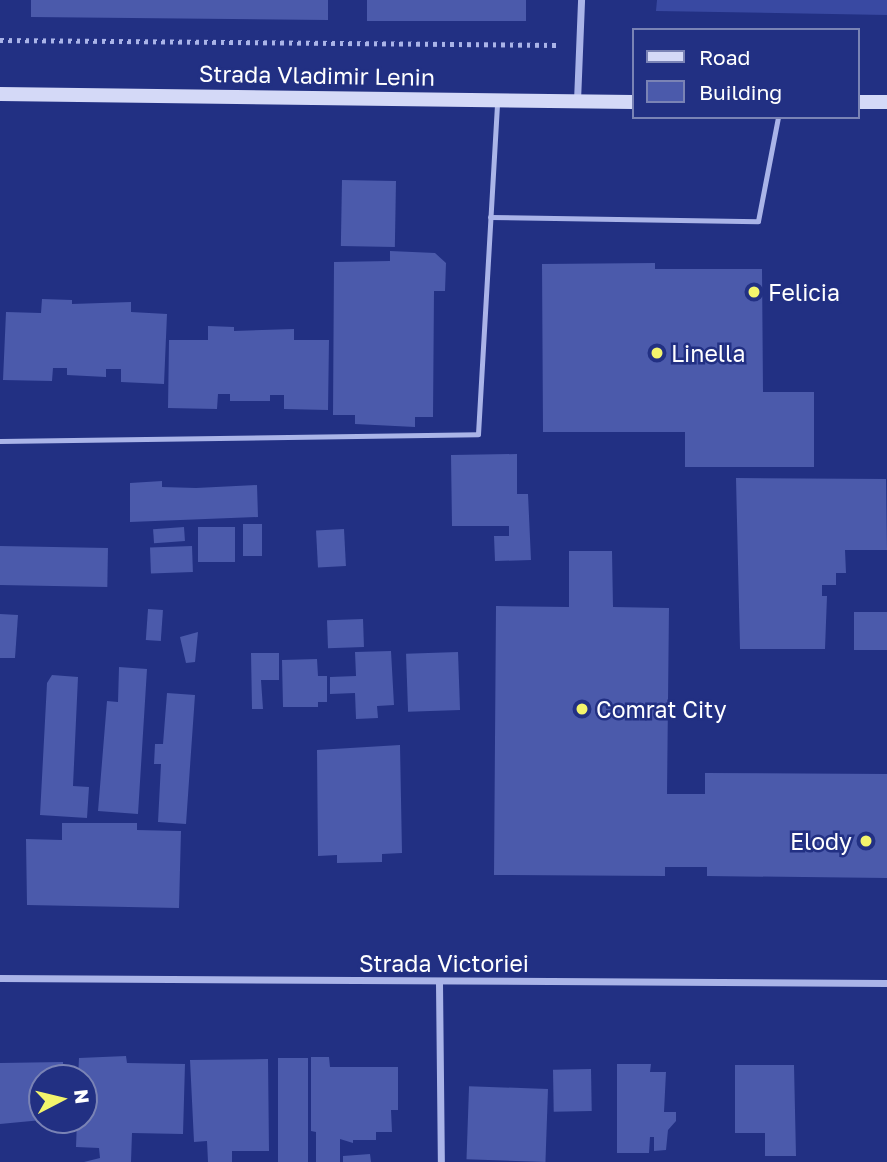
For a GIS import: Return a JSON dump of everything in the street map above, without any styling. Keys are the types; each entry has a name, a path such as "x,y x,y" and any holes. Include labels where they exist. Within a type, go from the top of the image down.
{"main road":[{"name":"Strada Vladimir Lenin","path":"0,94 632,102"},
{"path":"859,102 887,102"}],"street":[{"path":"577,102 581,0"},
{"name":"Strada Victoriei","path":"0,978 887,984"},
{"path":"439,983 440,1162"}],"lane":[{"path":"0,441 478,434 497,100"},
{"path":"490,216 758,221 778,119"}],"path":[{"path":"0,40 579,45"}],"shaded area":[{"path":"657,0 887,0 887,15 656,11"}],"building":[{"path":"31,0 328,0 328,20 31,17"},
{"path":"367,0 526,0 526,21 367,21"},
{"path":"342,180 396,181 395,247 341,246"},
{"path":"390,251 435,253 446,263 445,291 434,291 433,417 415,417 415,427 355,424 355,415 333,415 334,262 390,261"},
{"path":"655,263 655,269 762,269 763,392 814,392 814,467 685,467 685,432 543,432 542,264"},
{"path":"42,299 72,300 72,304 131,302 131,312 167,314 164,384 121,382 121,369 106,369 106,377 67,375 67,368 53,368 52,381 3,380 6,312 41,313"},
{"path":"208,326 234,327 234,331 294,329 294,340 329,340 328,410 284,409 284,395 270,395 270,401 230,401 230,394 218,394 217,409 168,408 169,340 208,340"},
{"path":"517,454 517,494 528,494 531,560 495,561 494,536 509,536 509,526 452,526 451,455"},
{"path":"736,478 886,479 887,550 845,550 846,573 836,573 836,585 822,585 822,596 827,596 825,649 740,649"},
{"path":"162,481 162,487 257,485 258,517 130,522 130,483"},
{"path":"243,524 262,524 262,556 243,556"},
{"path":"184,527 185,541 154,543 153,529"},
{"path":"198,527 235,527 235,562 198,562"},
{"path":"344,529 346,566 318,567 316,530"},
{"path":"0,546 108,548 107,587 0,585"},
{"path":"192,546 193,572 151,573 150,547"},
{"name":"Comrat City","path":"569,551 612,551 613,607 669,608 667,794 705,794 705,773 887,774 887,878 707,876 707,867 665,867 665,876 494,875 496,606 569,607"},
{"path":"148,609 163,610 161,641 146,640"},
{"path":"854,612 887,612 887,650 854,650"},
{"path":"0,614 18,615 15,658 0,658"},
{"path":"363,619 364,647 328,648 327,620"},
{"path":"198,632 195,662 186,663 180,637"},
{"path":"391,651 394,705 377,706 378,718 356,719 355,693 330,694 330,677 356,676 355,652"},
{"path":"458,652 460,710 408,712 406,654"},
{"path":"251,653 279,653 279,680 261,680 263,709 252,709"},
{"path":"317,659 318,676 327,676 327,702 318,702 318,707 283,707 282,660"},
{"path":"119,667 147,669 138,814 98,811 107,701 118,702"},
{"path":"52,675 78,677 73,786 89,787 87,818 40,815 47,683"},
{"path":"167,693 195,695 186,824 158,822 161,764 154,764 155,744 163,744"},
{"path":"400,745 402,853 382,854 382,862 337,863 337,855 318,856 317,750"},
{"path":"62,823 137,823 137,830 181,831 179,908 27,905 26,839 62,840"},
{"path":"126,1056 127,1063 185,1064 183,1134 132,1133 131,1162 84,1162 100,1158 99,1148 76,1147 76,1134 98,1134 98,1064 79,1064 79,1058"},
{"path":"311,1057 329,1057 330,1067 398,1067 398,1110 391,1110 392,1132 376,1132 376,1140 353,1140 353,1143 340,1139 340,1162 316,1162 316,1132 311,1131"},
{"path":"278,1058 308,1058 308,1162 278,1162"},
{"path":"268,1059 269,1151 232,1151 232,1162 208,1162 207,1141 194,1142 190,1060"},
{"path":"63,1062 28,1064 28,1121 0,1124 0,1063"},
{"path":"617,1064 651,1064 650,1072 666,1072 664,1112 676,1112 676,1121 668,1130 666,1150 654,1151 654,1137 650,1137 649,1153 617,1153"},
{"path":"735,1065 794,1065 796,1156 765,1156 765,1133 735,1133"},
{"path":"591,1069 592,1111 554,1112 553,1070"},
{"path":"469,1086 548,1089 545,1162 467,1159"},
{"path":"370,1154 371,1162 343,1162 343,1156"}],"place":[{"name":"Felicia","path":"754,292"},
{"name":"Linella","path":"657,353"},
{"name":"Comrat City","path":"582,709"},
{"name":"Elody","path":"866,841"}]}
